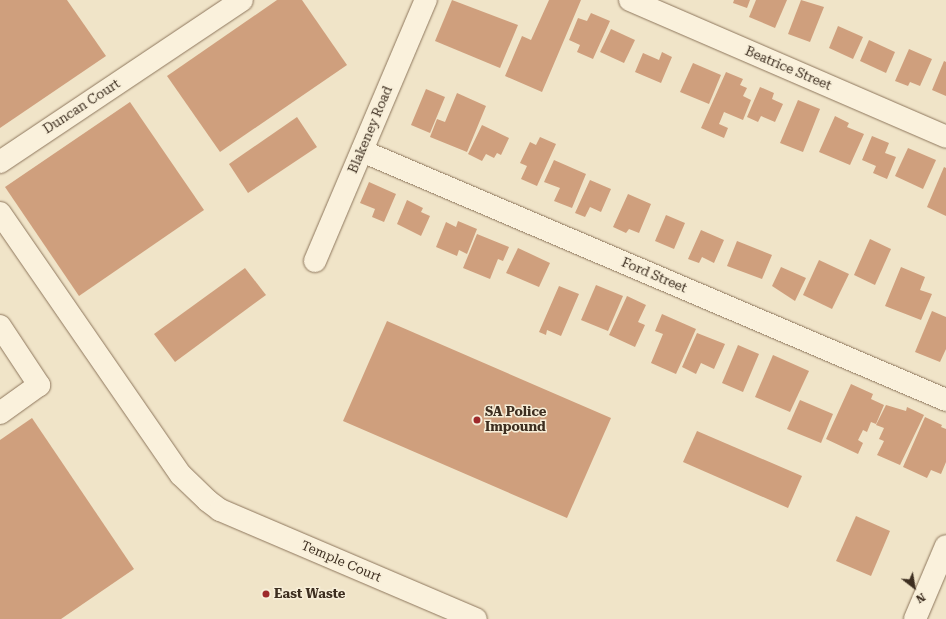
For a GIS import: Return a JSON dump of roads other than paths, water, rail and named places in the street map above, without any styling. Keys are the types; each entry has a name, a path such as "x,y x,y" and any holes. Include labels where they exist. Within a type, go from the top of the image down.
{"street":[{"name":"Duncan Court","path":"0,162 165,53 242,0"},
{"name":"Blakeney Road","path":"315,260 426,0"},
{"name":"Beatrice Street","path":"630,0 946,137"},
{"name":"Ford Street","path":"362,151 946,400"},
{"name":"Temple Court","path":"0,214 181,475 208,501 220,510 476,619"},
{"path":"0,326 39,385 0,413"},
{"path":"915,619 946,546"}],"place":[{"name":"SA Police Impound","path":"477,420"},
{"name":"East Waste","path":"266,594"}]}
